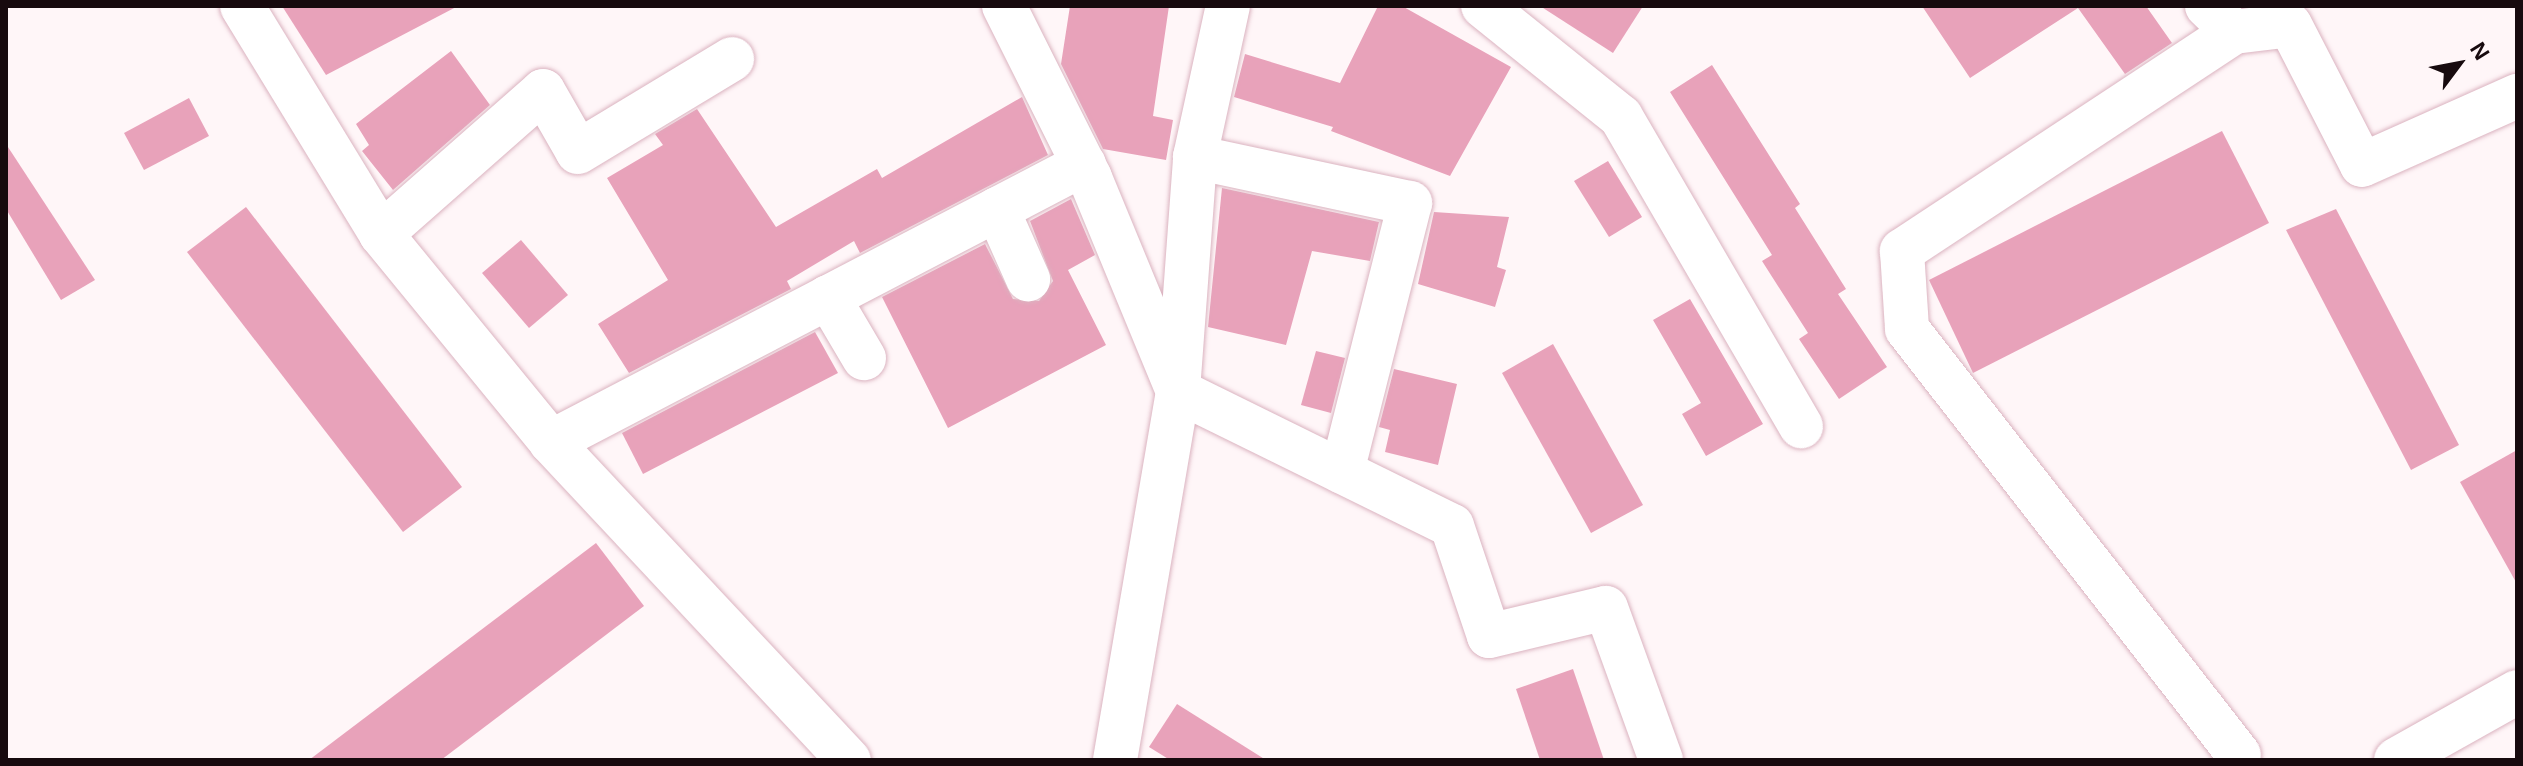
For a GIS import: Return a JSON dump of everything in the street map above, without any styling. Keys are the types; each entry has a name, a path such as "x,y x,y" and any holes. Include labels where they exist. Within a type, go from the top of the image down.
{"street":[{"path":"242,6 381,234 551,442 849,760"},
{"path":"1004,6 1084,164 1178,391 1452,526 1489,636 1606,608 1661,760"},
{"path":"1115,760 1178,391 1195,157 1228,6"},
{"path":"1483,6 1621,117 1801,426"},
{"path":"2237,758 1907,329 1902,251 2220,19 2290,25 2362,165 2517,96"},
{"path":"381,234 543,91 578,152 732,59"},
{"path":"1195,157 1410,203 1342,472"},
{"path":"551,442 1084,164"},
{"path":"997,209 1028,279"},
{"path":"828,297 864,358"},
{"path":"2396,760 2517,692"}],"building":[{"path":"282,6 458,6 326,75"},
{"path":"1070,6 1169,6 1153,116 1173,120 1166,160 1103,149 1061,64"},
{"path":"1378,6 1402,6 1511,67 1450,176 1331,131 1333,127 1234,97 1245,54 1340,83"},
{"path":"1540,6 1643,6 1613,53"},
{"path":"1922,6 2146,6 2172,43 2125,74 2078,8 1970,78"},
{"path":"451,51 490,105 393,190 362,151 369,145 356,124"},
{"path":"1712,65 1800,204 1795,208 1846,289 1838,294 1887,367 1839,399 1799,339 1808,333 1762,261 1772,255 1670,92"},
{"path":"1022,97 1048,155 860,253 854,241 787,281 791,289 629,373 598,324 668,280 607,178 663,145 655,134 697,109 776,227 877,169 882,178"},
{"path":"189,98 209,136 144,170 124,133"},
{"path":"2222,131 2269,223 1973,373 1929,280"},
{"path":"6,144 95,280 61,300 6,209"},
{"path":"1608,161 1642,217 1609,237 1574,181"},
{"path":"1222,188 1379,222 1370,261 1312,251 1286,345 1208,327"},
{"path":"1071,199 1095,255 1068,270 1106,345 948,428 882,297 985,244 1013,299 1039,301 1053,281 1030,221"},
{"path":"246,207 462,487 403,532 187,252"},
{"path":"2336,209 2459,445 2411,470 2286,230"},
{"path":"1434,212 1509,217 1497,267 1506,270 1495,307 1418,284"},
{"path":"521,240 568,295 529,328 482,273"},
{"path":"1690,299 1763,424 1706,456 1682,414 1701,403 1653,320"},
{"path":"815,332 838,373 643,474 622,433"},
{"path":"1553,344 1643,505 1591,533 1502,373"},
{"path":"1316,351 1345,358 1331,413 1301,405"},
{"path":"1394,369 1457,384 1438,465 1385,452 1390,430 1379,427"},
{"path":"2517,450 2517,584 2460,482"},
{"path":"596,543 644,606 441,760 309,760"},
{"path":"1573,669 1604,760 1540,760 1516,689"},
{"path":"1177,704 1266,760 1170,760 1149,747"}]}
